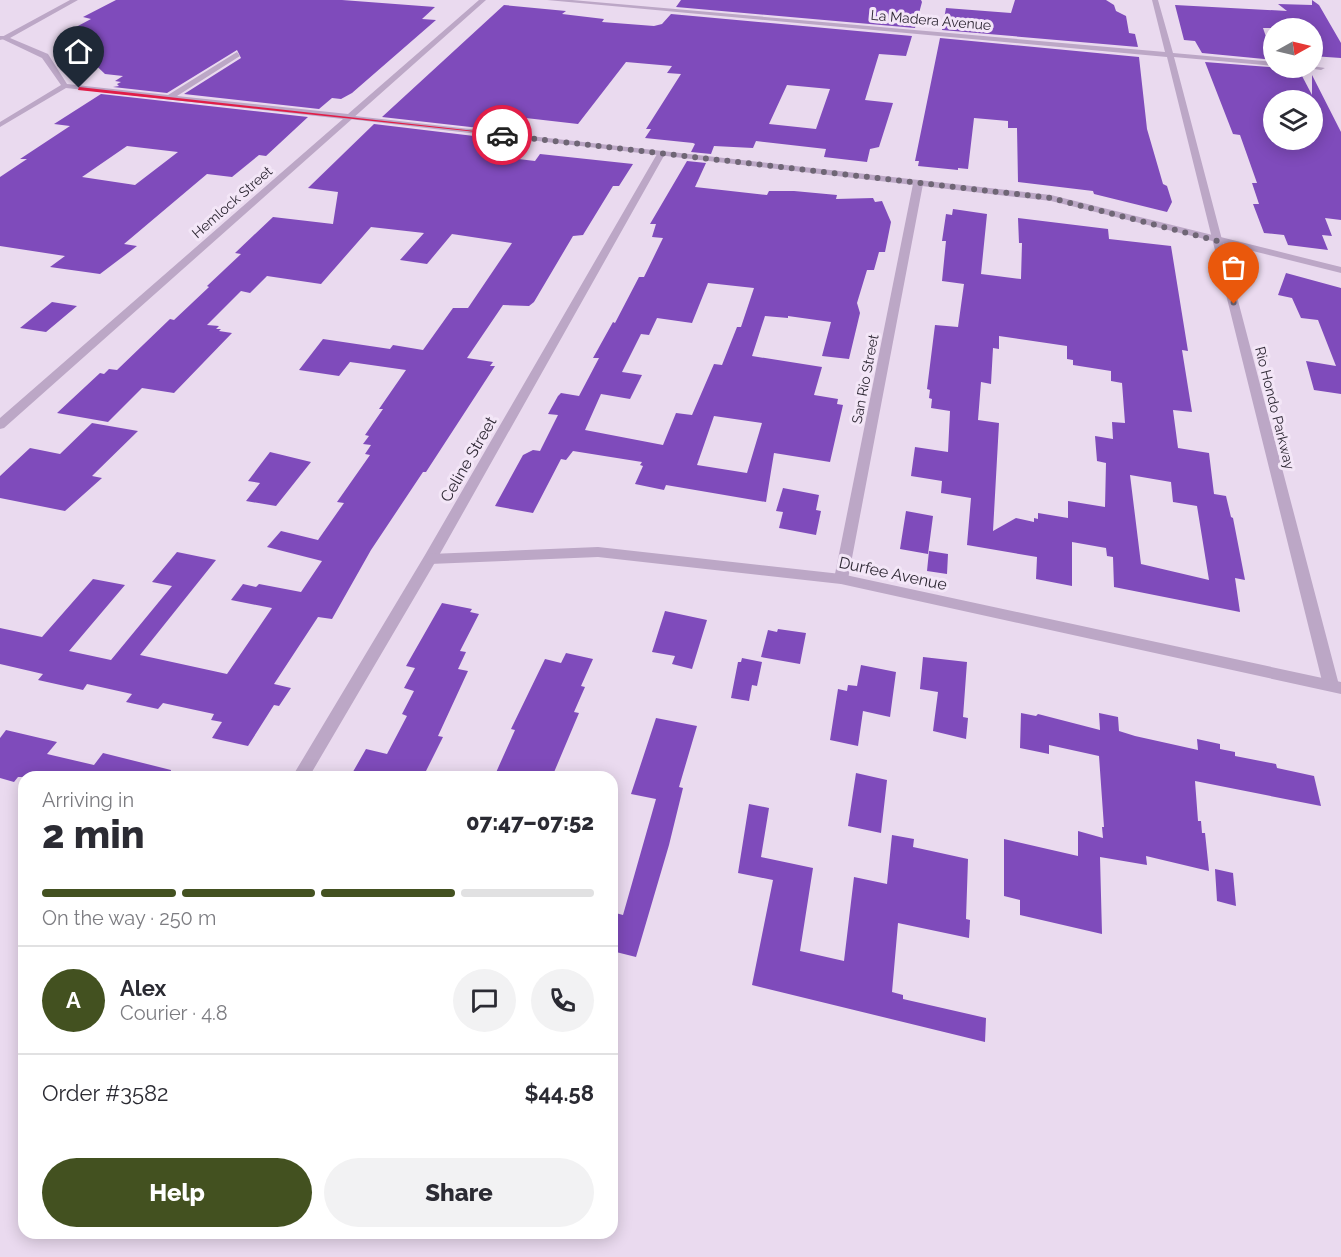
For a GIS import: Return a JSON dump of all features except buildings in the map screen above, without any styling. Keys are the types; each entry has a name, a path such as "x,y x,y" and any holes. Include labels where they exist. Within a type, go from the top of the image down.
{"street":[{"path":"2,38 75,0"},
{"name":"Hemlock Street","path":"0,425 483,0"},
{"name":"La Madera Avenue","path":"550,0 1263,63"},
{"name":"Rio Hondo Parkway","path":"1155,0 1336,686"},
{"path":"2,38 45,56 65,86"},
{"path":"167,99 237,54"},
{"path":"0,125 65,86 1051,198 1341,270"},
{"name":"Celine Street","path":"304,771 430,559 661,154"},
{"name":"San Rio Street","path":"841,579 918,184"},
{"name":"Durfee Avenue","path":"430,559 598,552 841,579 1336,686"}],"way so far":[{"path":"502,135 1051,198 1218,241 1234,304"}],"route":[{"path":"79,88 502,135"}]}
